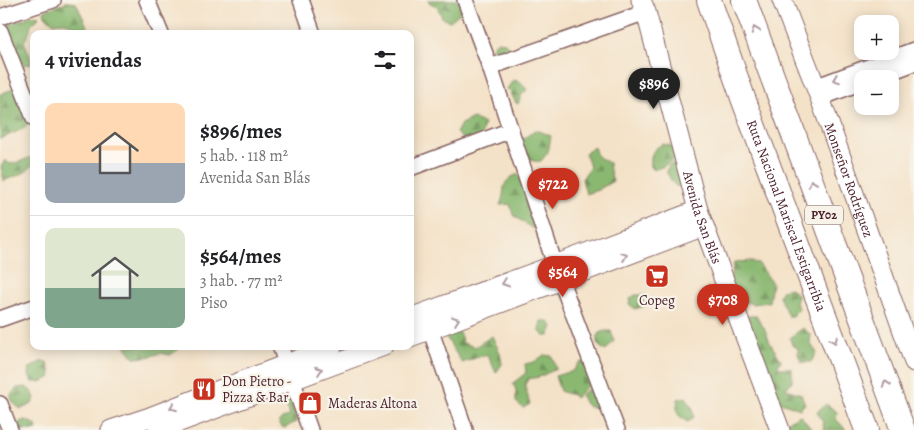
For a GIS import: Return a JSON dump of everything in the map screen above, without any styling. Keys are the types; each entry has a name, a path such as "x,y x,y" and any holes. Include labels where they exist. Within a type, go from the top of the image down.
{"highway":[{"name":"Ruta Nacional Mariscal Estigarribia","path":"709,0 743,98 867,430"},
{"name":"PY02","path":"744,0 903,430"}],"street":[{"path":"0,17 53,0"},
{"path":"147,0 158,30"},
{"path":"301,0 312,30"},
{"path":"466,0 558,272 616,430"},
{"name":"Monseñor Rodríguez","path":"782,0 914,362"},
{"path":"490,67 643,6"},
{"name":"Avenida San Blás","path":"643,6 701,218 780,430"},
{"path":"0,31 30,108"},
{"path":"817,92 914,50"},
{"path":"896,70 914,63"},
{"path":"817,92 854,84"},
{"path":"414,166 510,130"},
{"path":"465,430 421,320 558,272 701,218"},
{"path":"0,319 30,309"},
{"path":"111,430 152,426 286,363 322,350"},
{"path":"286,363 361,350"},
{"path":"286,363 310,430"},
{"path":"0,404 10,430"}],"green space":[{"path":"428,0 460,0 462,5 460,13 450,21 443,19 437,6"},
{"path":"66,2 76,3 89,30 73,30 67,23 54,23 45,16 44,11"},
{"path":"34,15 39,16 32,23 24,41 30,56 30,64 24,65 19,59 14,43 7,32 10,24"},
{"path":"498,41 504,42 510,48 506,55 501,56 493,52 493,45"},
{"path":"513,80 521,82 527,90 522,94 518,104 507,89"},
{"path":"18,87 20,106 29,123 25,128 0,139 0,94"},
{"path":"473,118 484,124 480,141 465,141 456,133 461,124"},
{"path":"535,130 551,136 548,152 541,161 529,159 518,143"},
{"path":"663,144 678,149 676,160 672,160 654,170 651,167 651,156 656,148"},
{"path":"594,147 597,156 609,163 613,181 598,190 586,194 582,179 590,167 585,153"},
{"path":"30,157 30,168 4,181 1,167 5,160 10,164"},
{"path":"676,162 683,186 676,186 666,171 670,164"},
{"path":"518,174 540,221 533,229 513,215 510,204 500,205 505,184"},
{"path":"752,261 760,265 772,283 769,302 753,304 736,299 728,288 734,262"},
{"path":"791,288 798,296 796,303 799,309 792,316 788,316 779,296 782,290"},
{"path":"635,295 644,295 649,298 645,306 635,309 629,304 630,299"},
{"path":"748,316 757,316 764,327 770,343 781,360 777,369 792,368 792,381 786,389 801,394 805,404 800,409 773,399 748,323"},
{"path":"541,321 548,321 553,326 549,336 544,336 539,330"},
{"path":"455,328 459,332 463,343 475,347 492,336 500,353 502,364 496,373 488,355 462,363 446,337"},
{"path":"803,328 811,335 810,343 817,353 811,362 801,362 798,348 792,345 790,338"},
{"path":"611,331 614,341 605,351 597,344 597,337 601,332"},
{"path":"128,350 178,350 170,355 161,353 135,358"},
{"path":"544,355 552,356 556,369 539,377 528,379 525,386 530,404 523,408 516,402 516,390 513,383 526,373 525,364 534,362"},
{"path":"42,361 48,364 51,373 50,378 40,382 32,382 29,375 30,368"},
{"path":"586,361 591,372 591,384 575,398 573,395 560,391 555,376 573,371 579,363"},
{"path":"26,387 35,398 32,404 21,409 14,403 11,395 17,388"},
{"path":"593,389 599,395 601,401 598,407 586,406 581,395 587,390"},
{"path":"686,397 693,409 694,417 688,422 677,413 678,399"},
{"path":"288,399 292,402 296,422 284,428 279,422 282,418 289,416 286,404"},
{"path":"826,404 837,412 836,419 846,430 824,430 823,422 817,412"},
{"path":"800,415 812,430 784,430 785,423"},
{"path":"26,420 36,425 37,430 16,430 19,423"}],"place":[{"name":"Copeg","path":"657,276"},
{"name":"Don Pietro - Pizza & Bar","path":"204,389"},
{"name":"Maderas Altona","path":"310,403"}]}
